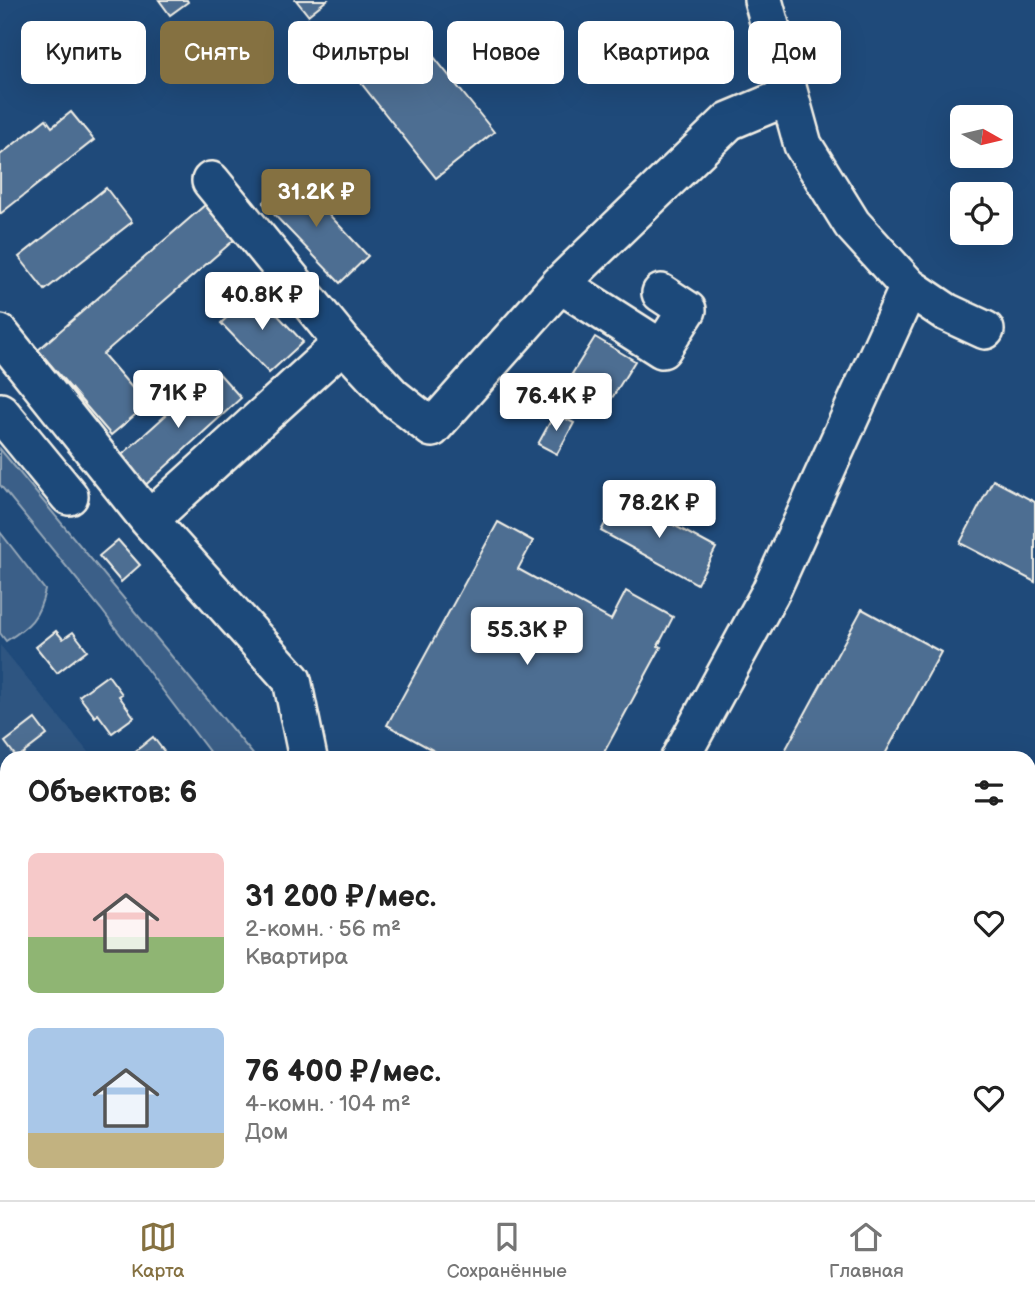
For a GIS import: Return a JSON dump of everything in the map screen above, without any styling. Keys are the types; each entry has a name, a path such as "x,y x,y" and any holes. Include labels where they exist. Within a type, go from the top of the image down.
{"lane":[{"path":"763,0 803,145 852,224 909,287 946,312 985,330"},
{"path":"211,181 343,343 393,397 432,428 559,284 729,121 789,96"},
{"path":"559,284 662,349 687,310 661,293"},
{"path":"684,751 771,591 909,287"},
{"path":"0,334 149,520 292,680 307,751"},
{"path":"149,520 343,343"},
{"path":"0,412 69,496"}],"shaded area":[{"path":"0,449 250,751 209,751 101,609 0,485"},
{"path":"0,532 45,590 40,608 32,620 6,641 0,633"},
{"path":"0,645 87,751 0,751"}],"building":[{"path":"159,0 187,0 188,2 170,15"},
{"path":"296,0 327,0 308,15"},
{"path":"433,56 447,73 447,84 456,84 494,132 436,178 362,84 433,84"},
{"path":"71,112 94,140 0,214 0,155 46,119 52,127"},
{"path":"292,175 368,256 340,283 263,203"},
{"path":"106,188 132,222 45,290 19,257"},
{"path":"205,205 234,240 103,354 147,405 111,435 38,350"},
{"path":"255,291 303,342 269,373 221,323"},
{"path":"595,337 635,361 612,398 572,374"},
{"path":"216,370 241,398 140,490 115,461"},
{"path":"555,413 574,423 557,454 538,444"},
{"path":"993,480 1035,502 1035,582 960,543"},
{"path":"620,496 716,548 697,584 601,531"},
{"path":"498,522 533,541 518,569 611,620 626,591 673,617 658,646 661,647 605,751 434,751 387,725"},
{"path":"118,540 140,565 121,582 99,556"},
{"path":"862,609 941,652 887,751 785,751"},
{"path":"56,631 63,639 73,632 87,650 57,673 36,647"},
{"path":"108,675 134,717 112,733 98,714 95,717 79,696"},
{"path":"35,719 47,735 26,751 12,751 5,742"},
{"path":"153,737 164,751 136,751"}]}
